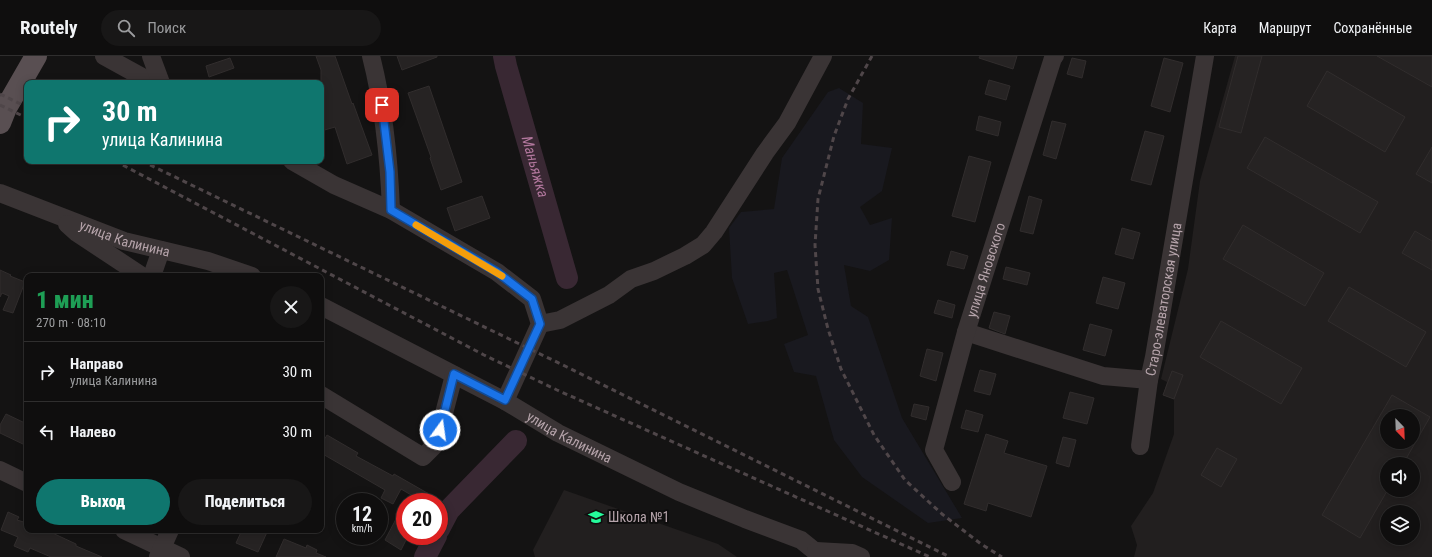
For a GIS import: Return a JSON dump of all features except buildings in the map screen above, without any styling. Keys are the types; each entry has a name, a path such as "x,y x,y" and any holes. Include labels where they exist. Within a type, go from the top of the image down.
{"main road":[{"path":"0,123 6,108 36,56"}],"street":[{"path":"104,56 148,80"},
{"path":"151,56 160,80"},
{"path":"371,56 384,119 390,172 391,210"},
{"path":"540,324 560,320 609,295 631,279 654,271 685,256 703,244 714,232 765,153 787,123 823,56"},
{"name":"улица Яновского","path":"952,482 934,450 966,332 1053,58 1055,56"},
{"name":"Старо-элеваторская улица","path":"966,332 1103,376 1149,380 1205,56"},
{"path":"297,164 334,185 391,210 497,272 532,299 540,324 505,400"},
{"name":"улица Калинина","path":"0,193 124,241 208,261 243,273"},
{"path":"59,216 77,233 137,273"},
{"path":"153,273 161,250"},
{"name":"улица Калинина","path":"324,308 505,400 558,433 679,492 744,519 801,540 819,554"},
{"path":"324,397 423,457 436,444 454,374"},
{"path":"1140,446 1149,380"},
{"path":"0,470 24,482"},
{"path":"129,533 160,553 181,557"},
{"path":"160,553 169,533"},
{"path":"819,554 852,553 861,557"}],"shaded area":[{"path":"1235,56 1432,56 1432,557 1134,557 1137,545 1131,526 1153,493 1174,434 1174,399 1163,395 1167,382 1161,379 1188,269 1200,181"},
{"path":"839,88 863,103 861,144 892,148 882,191 860,207 870,225 892,218 889,260 870,271 844,265 851,306 868,317 902,418 962,518 928,523 862,477 834,440 816,376 794,372 784,344 808,335 787,270 774,273 777,318 748,324 732,278 729,228 741,212 774,209 782,158 828,92"},
{"name":"Школа №1","path":"564,490 718,544 737,557 535,557 533,550"}],"waterway":[{"name":"Маньяжка","path":"504,56 567,278"},
{"name":"Маньяжка","path":"448,512 516,441"},
{"name":"Маньяжка","path":"425,557 431,545"}],"railway":[{"path":"872,56 848,99 834,136 818,199 815,245 818,289 828,329 841,369 874,435 905,480 942,514 981,544 1002,557"},
{"path":"0,94 24,106"},
{"path":"0,105 24,117"},
{"path":"121,164 484,355 557,390 930,557"},
{"path":"148,164 567,367 950,557"}],"slow traffic":[{"path":"416,225 502,276"}],"place":[{"name":"Школа №1","path":"596,517"}],"route":[{"path":"382,105 390,172 391,210 497,272 532,299 540,324 505,400 454,374 440,430"}]}
